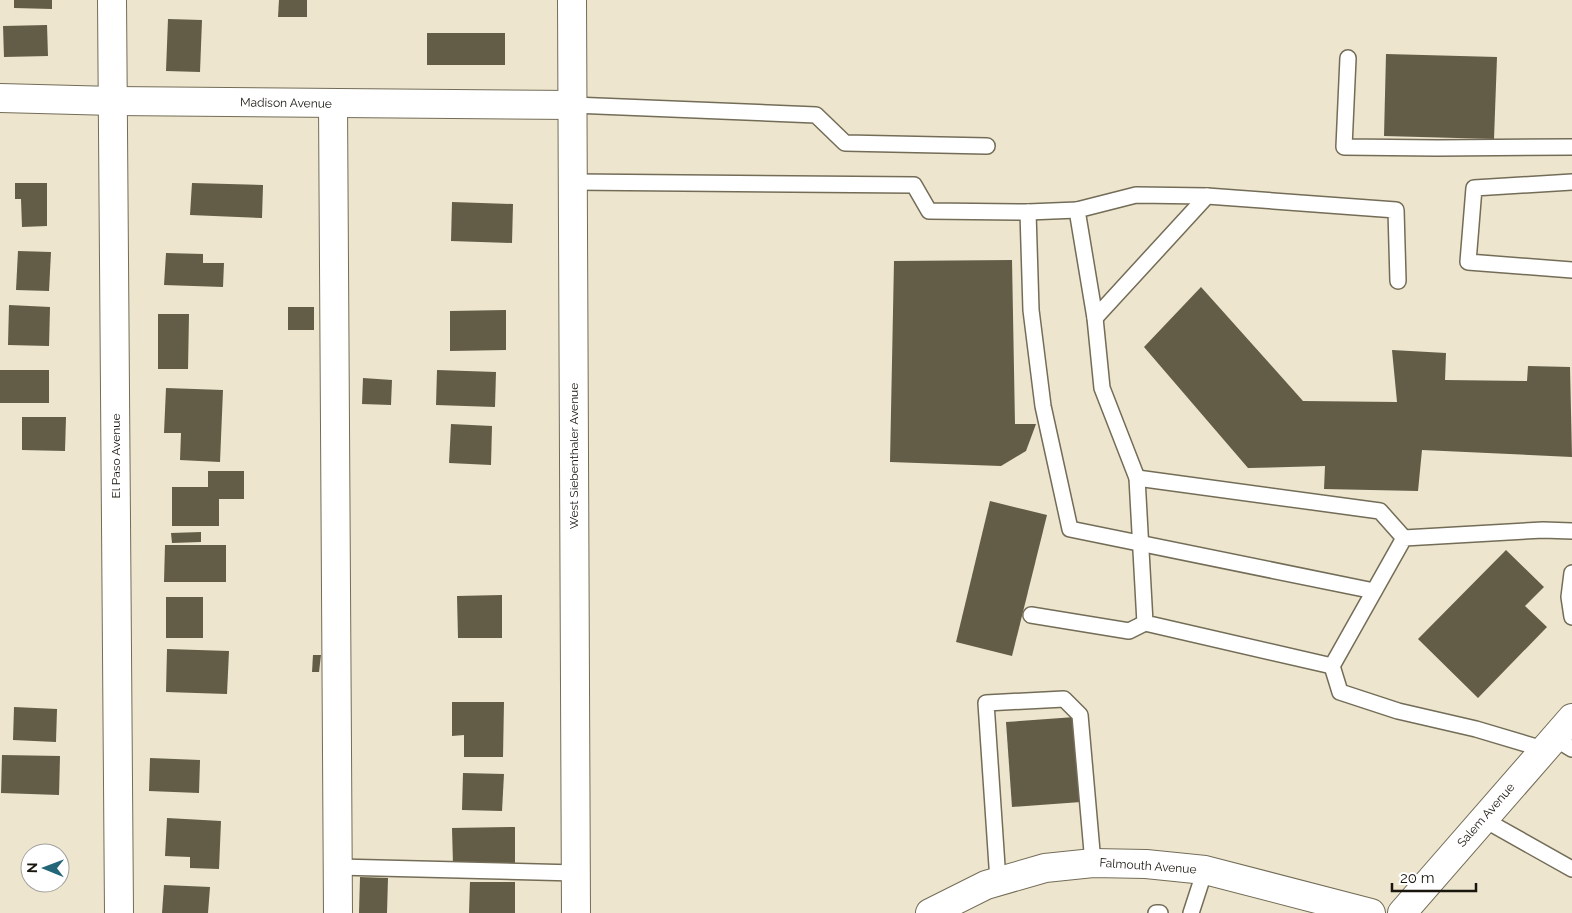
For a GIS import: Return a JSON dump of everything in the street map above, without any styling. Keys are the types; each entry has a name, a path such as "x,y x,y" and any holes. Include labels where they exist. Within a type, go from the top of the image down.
{"street":[{"name":"El Paso Avenue","path":"112,0 120,913"},
{"name":"West Siebenthaler Avenue","path":"572,0 576,913"},
{"name":"Madison Avenue","path":"0,98 114,101 573,105"},
{"path":"333,103 338,913"},
{"name":"Salem Avenue","path":"1402,913 1483,819 1556,745 1572,718"},
{"name":"Falmouth Avenue","path":"930,913 998,881 1045,868 1093,863 1146,864 1205,870 1371,913"}],"lane":[{"path":"1348,58 1344,147 1572,147"},
{"path":"573,105 816,115 846,143 987,146"},
{"path":"573,182 914,185 929,211 1028,212 1077,210 1136,195 1207,196 1396,210 1398,281"},
{"path":"1572,182 1474,188 1468,262 1572,270"},
{"path":"1095,318 1207,196"},
{"path":"1077,210 1095,318 1102,388 1137,478 1145,623"},
{"path":"1028,212 1031,310 1043,406 1070,529 1374,591"},
{"path":"1137,478 1380,511 1404,538"},
{"path":"1404,538 1543,530 1572,531"},
{"path":"1404,538 1332,666 1340,692 1398,711 1476,730 1556,745"},
{"path":"1572,573 1569,597 1572,617"},
{"path":"1031,615 1129,631 1145,623 1332,666"},
{"path":"998,881 986,703 1064,699 1080,715 1093,863"},
{"path":"1483,819 1572,869"},
{"path":"338,867 576,873"},
{"path":"1191,913 1205,870"}],"building":[{"path":"14,0 52,0 52,9 14,8"},
{"path":"279,0 307,0 307,17 278,17"},
{"path":"168,19 202,20 200,72 166,71"},
{"path":"47,25 48,56 4,57 3,26"},
{"path":"427,33 505,33 505,65 427,65"},
{"path":"1386,54 1497,57 1494,139 1384,136"},
{"path":"15,183 47,183 47,226 22,227 21,199 15,199"},
{"path":"192,183 263,185 262,218 190,215"},
{"path":"452,202 513,204 512,243 451,241"},
{"path":"18,251 51,252 49,291 16,290"},
{"path":"166,253 203,254 203,263 224,263 223,287 164,285"},
{"path":"1012,260 1015,424 1036,424 1026,451 1001,466 890,462 894,261"},
{"path":"1201,287 1303,401 1397,402 1392,350 1446,353 1445,380 1527,381 1528,366 1570,367 1572,457 1422,450 1418,491 1324,489 1325,466 1248,468 1144,347"},
{"path":"9,305 50,307 49,346 8,345"},
{"path":"288,307 314,307 314,330 288,330"},
{"path":"506,310 506,350 450,351 450,311"},
{"path":"158,314 189,314 188,369 158,369"},
{"path":"0,370 49,370 49,403 0,403"},
{"path":"437,370 496,372 495,407 436,405"},
{"path":"363,378 392,380 391,405 362,404"},
{"path":"166,388 223,390 220,462 180,460 181,433 164,433"},
{"path":"22,417 66,417 65,451 22,450"},
{"path":"451,424 492,426 491,465 449,463"},
{"path":"208,471 244,471 244,499 219,499 219,526 172,526 172,487 208,487"},
{"path":"990,501 1047,515 1012,656 956,642"},
{"path":"201,532 201,542 172,543 171,533"},
{"path":"165,545 226,545 226,582 164,582"},
{"path":"1506,550 1544,587 1525,606 1547,627 1478,698 1418,639"},
{"path":"502,595 502,638 458,638 457,596"},
{"path":"166,597 203,597 203,638 166,638"},
{"path":"167,649 229,651 227,694 166,692"},
{"path":"313,655 321,655 319,672 312,672"},
{"path":"452,702 504,702 503,757 464,757 464,735 452,736"},
{"path":"14,707 57,709 56,742 13,740"},
{"path":"1075,717 1081,802 1012,807 1006,722"},
{"path":"2,755 60,756 59,795 1,793"},
{"path":"150,758 200,760 199,793 149,791"},
{"path":"463,773 504,774 502,811 462,810"},
{"path":"167,818 221,821 219,869 190,868 190,857 165,856"},
{"path":"515,827 515,864 453,865 452,828"},
{"path":"360,877 388,878 387,913 359,913"},
{"path":"470,882 515,882 515,913 469,913"},
{"path":"164,885 210,887 208,913 162,913"}]}
